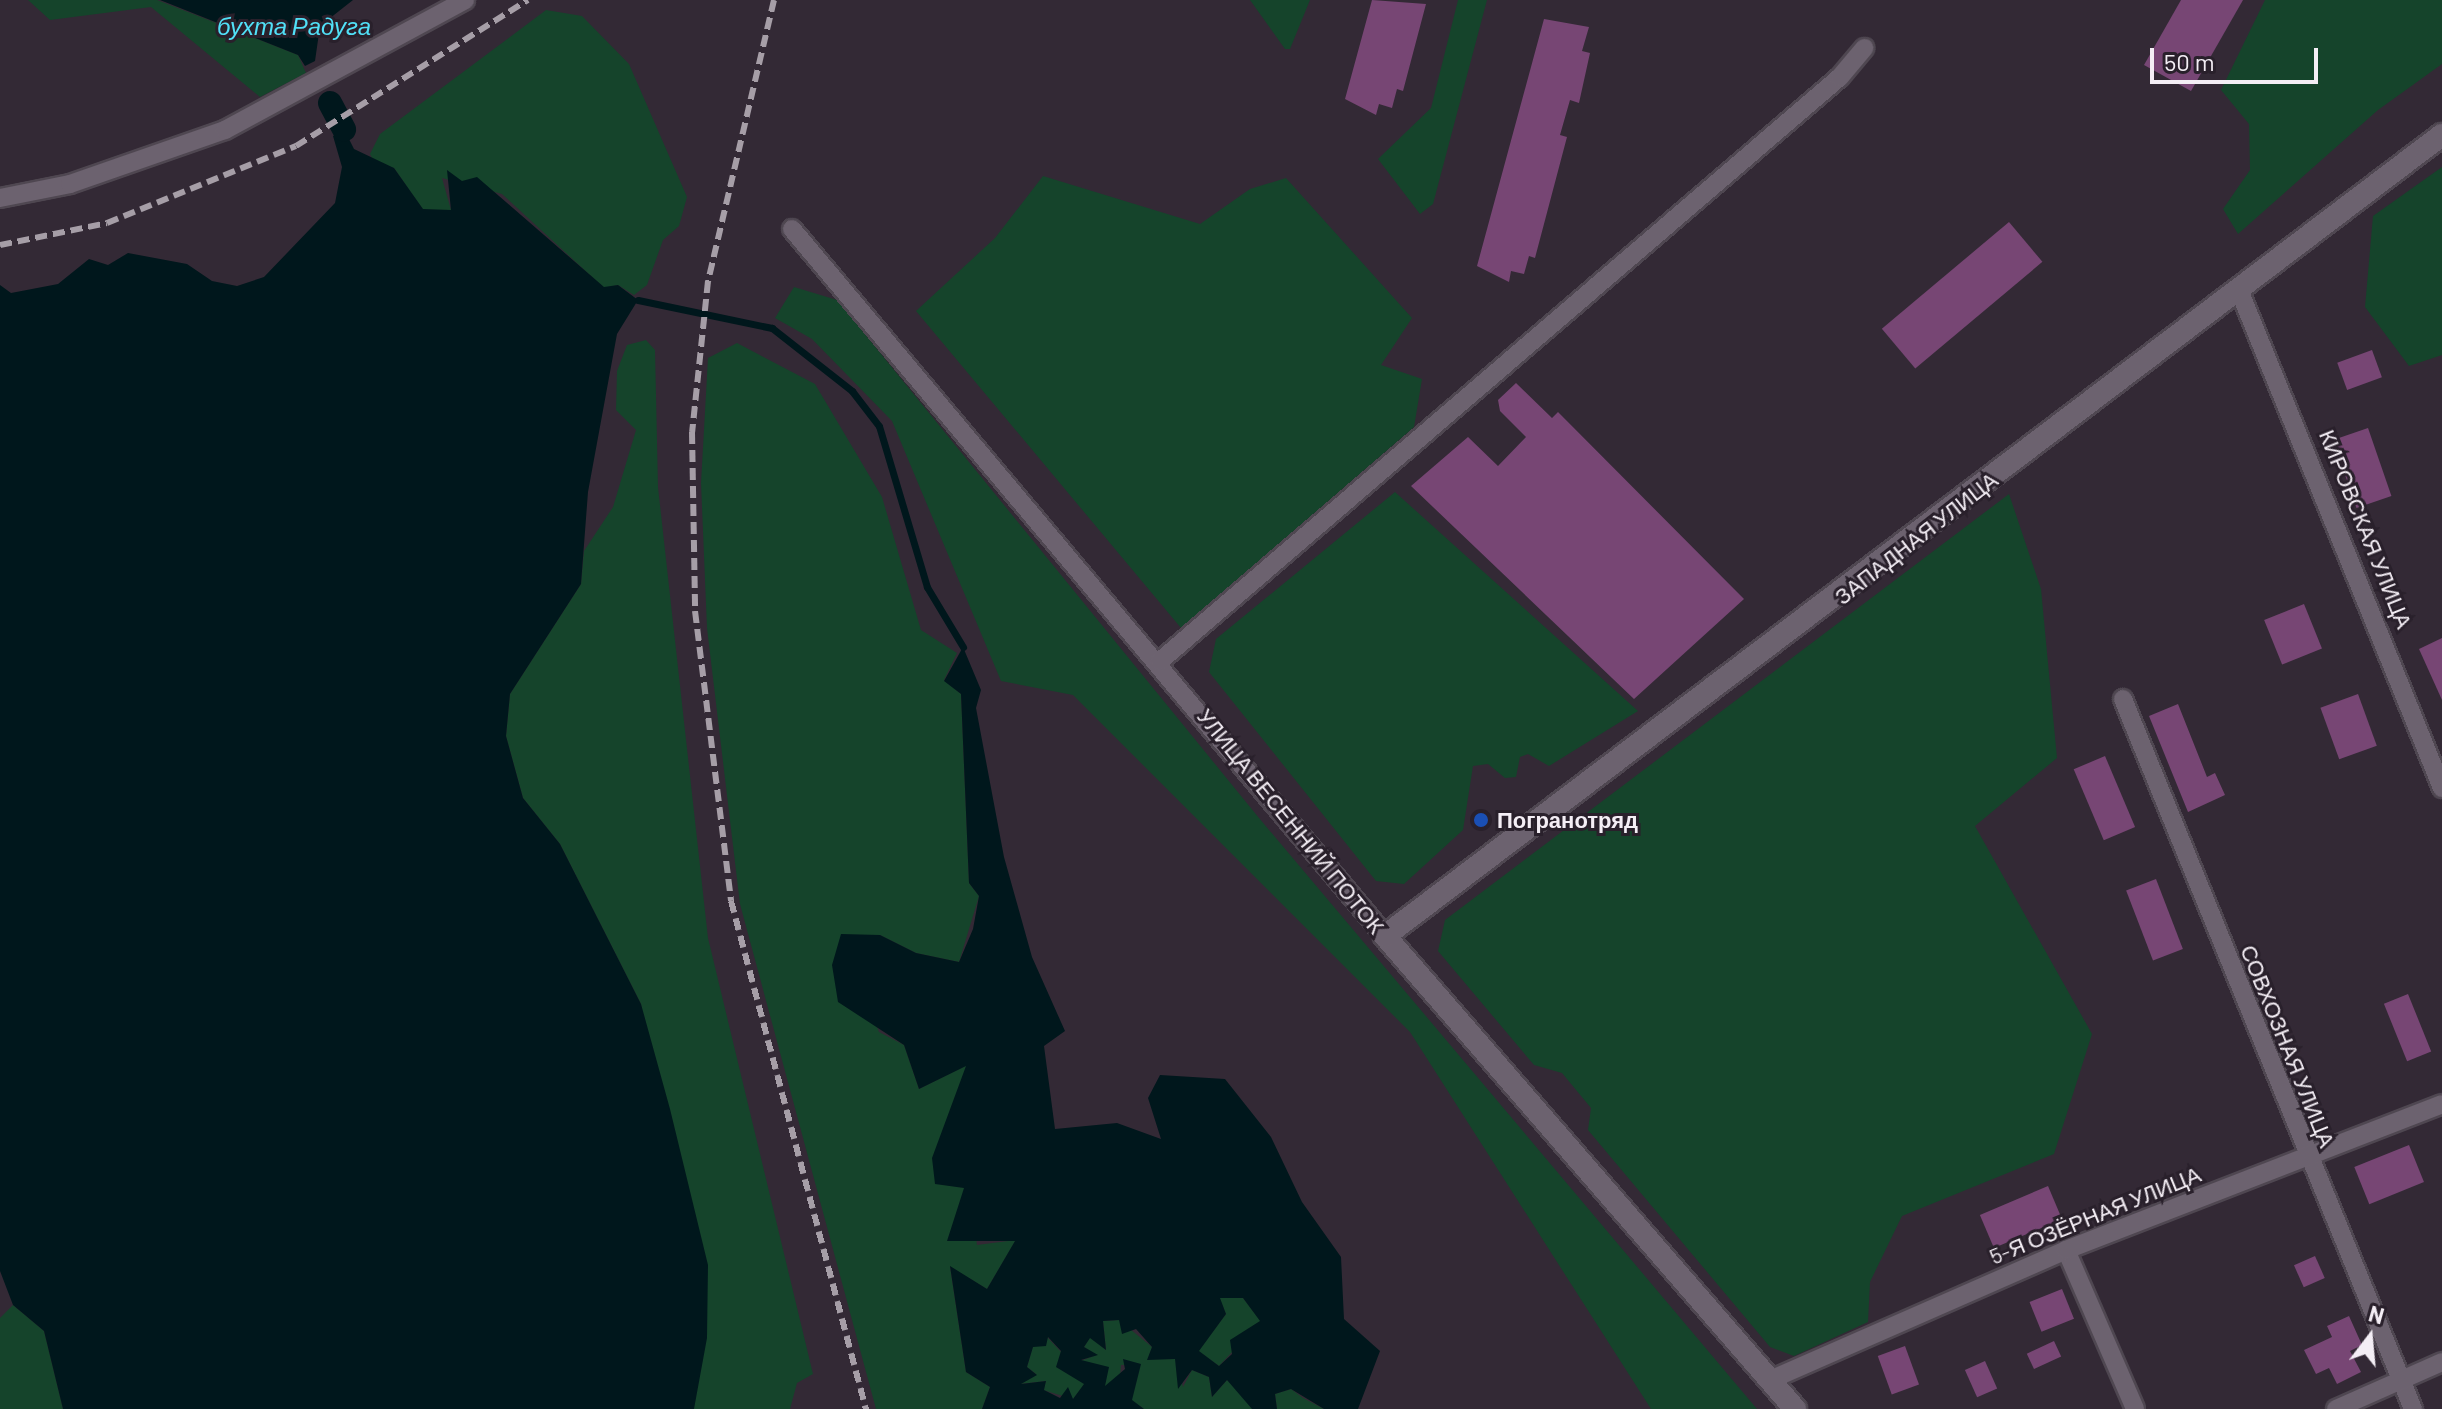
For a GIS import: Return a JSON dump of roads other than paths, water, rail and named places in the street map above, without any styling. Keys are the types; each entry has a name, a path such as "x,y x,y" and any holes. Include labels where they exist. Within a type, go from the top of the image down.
{"street":[{"path":"0,198 147,159 337,74 465,0"},
{"path":"1160,661 1840,77 1864,48"},
{"name":"ЗАПАДНАЯ УЛИЦА","path":"1385,936 2442,135"},
{"name":"УЛИЦА ВЕСЕННИЙ ПОТОК","path":"792,229 1160,661 1385,936 1795,1409"},
{"name":"КИРОВСКАЯ УЛИЦА","path":"2239,290 2442,788"},
{"name":"СОВХОЗНАЯ УЛИЦА","path":"2123,699 2306,1158 2413,1409"},
{"name":"5-Я ОЗЁРНАЯ УЛИЦА","path":"1770,1380 2066,1250 2442,1104"},
{"path":"2066,1250 2135,1409"},
{"path":"2336,1409 2442,1362"}],"water":[{"name":"бухта Радуга","path":"160,0 353,0 320,26 315,61 305,66 298,55"},
{"path":"344,129 354,149 394,168 423,209 451,210 447,170 462,181 477,177 604,287 618,285 638,300 617,334 588,492 581,584 510,694 506,736 523,798 560,844 641,1004 708,1265 707,1338 694,1409 63,1409 44,1331 13,1305 0,1271 0,285 11,293 58,284 89,259 108,265 128,253 187,264 212,281 237,286 264,277 335,203 342,167 333,136"},
{"path":"963,647 981,690 976,708 1004,857 1032,957 1065,1031 1044,1046 1055,1129 1117,1123 1161,1139 1148,1098 1160,1075 1225,1079 1271,1137 1302,1202 1341,1257 1344,1319 1380,1351 1358,1409 1324,1409 1291,1389 1275,1394 1277,1409 1252,1409 1227,1380 1212,1397 1209,1377 1192,1370 1178,1389 1175,1359 1147,1360 1152,1347 1136,1329 1122,1334 1119,1320 1103,1321 1106,1350 1090,1338 1084,1347 1098,1355 1081,1360 1109,1367 1105,1386 1125,1369 1123,1359 1141,1364 1132,1400 1144,1409 982,1409 990,1387 966,1372 950,1266 987,1289 1015,1241 947,1241 964,1188 935,1184 932,1158 966,1066 919,1089 904,1045 838,1002 832,965 841,934 880,935 916,953 959,962 973,929 979,896 969,883 961,694 944,681","holes":["1220,1298 1243,1298 1260,1321 1230,1340 1232,1354 1219,1366 1199,1351 1226,1314","1048,1337 1061,1351 1056,1367 1084,1384 1073,1399 1068,1387 1060,1398 1044,1390 1046,1381 1021,1384 1037,1375 1027,1367 1033,1347 1046,1346"]}],"waterway":[{"path":"330,103 344,129"},
{"path":"638,300 772,328 852,391 879,426 927,587 963,647"}],"railway":[{"path":"0,245 107,223 296,146 528,0"},
{"path":"774,0 708,281 692,432 695,611 731,901 866,1409"}],"place":[{"name":"Погранотряд","path":"1481,820"}]}
